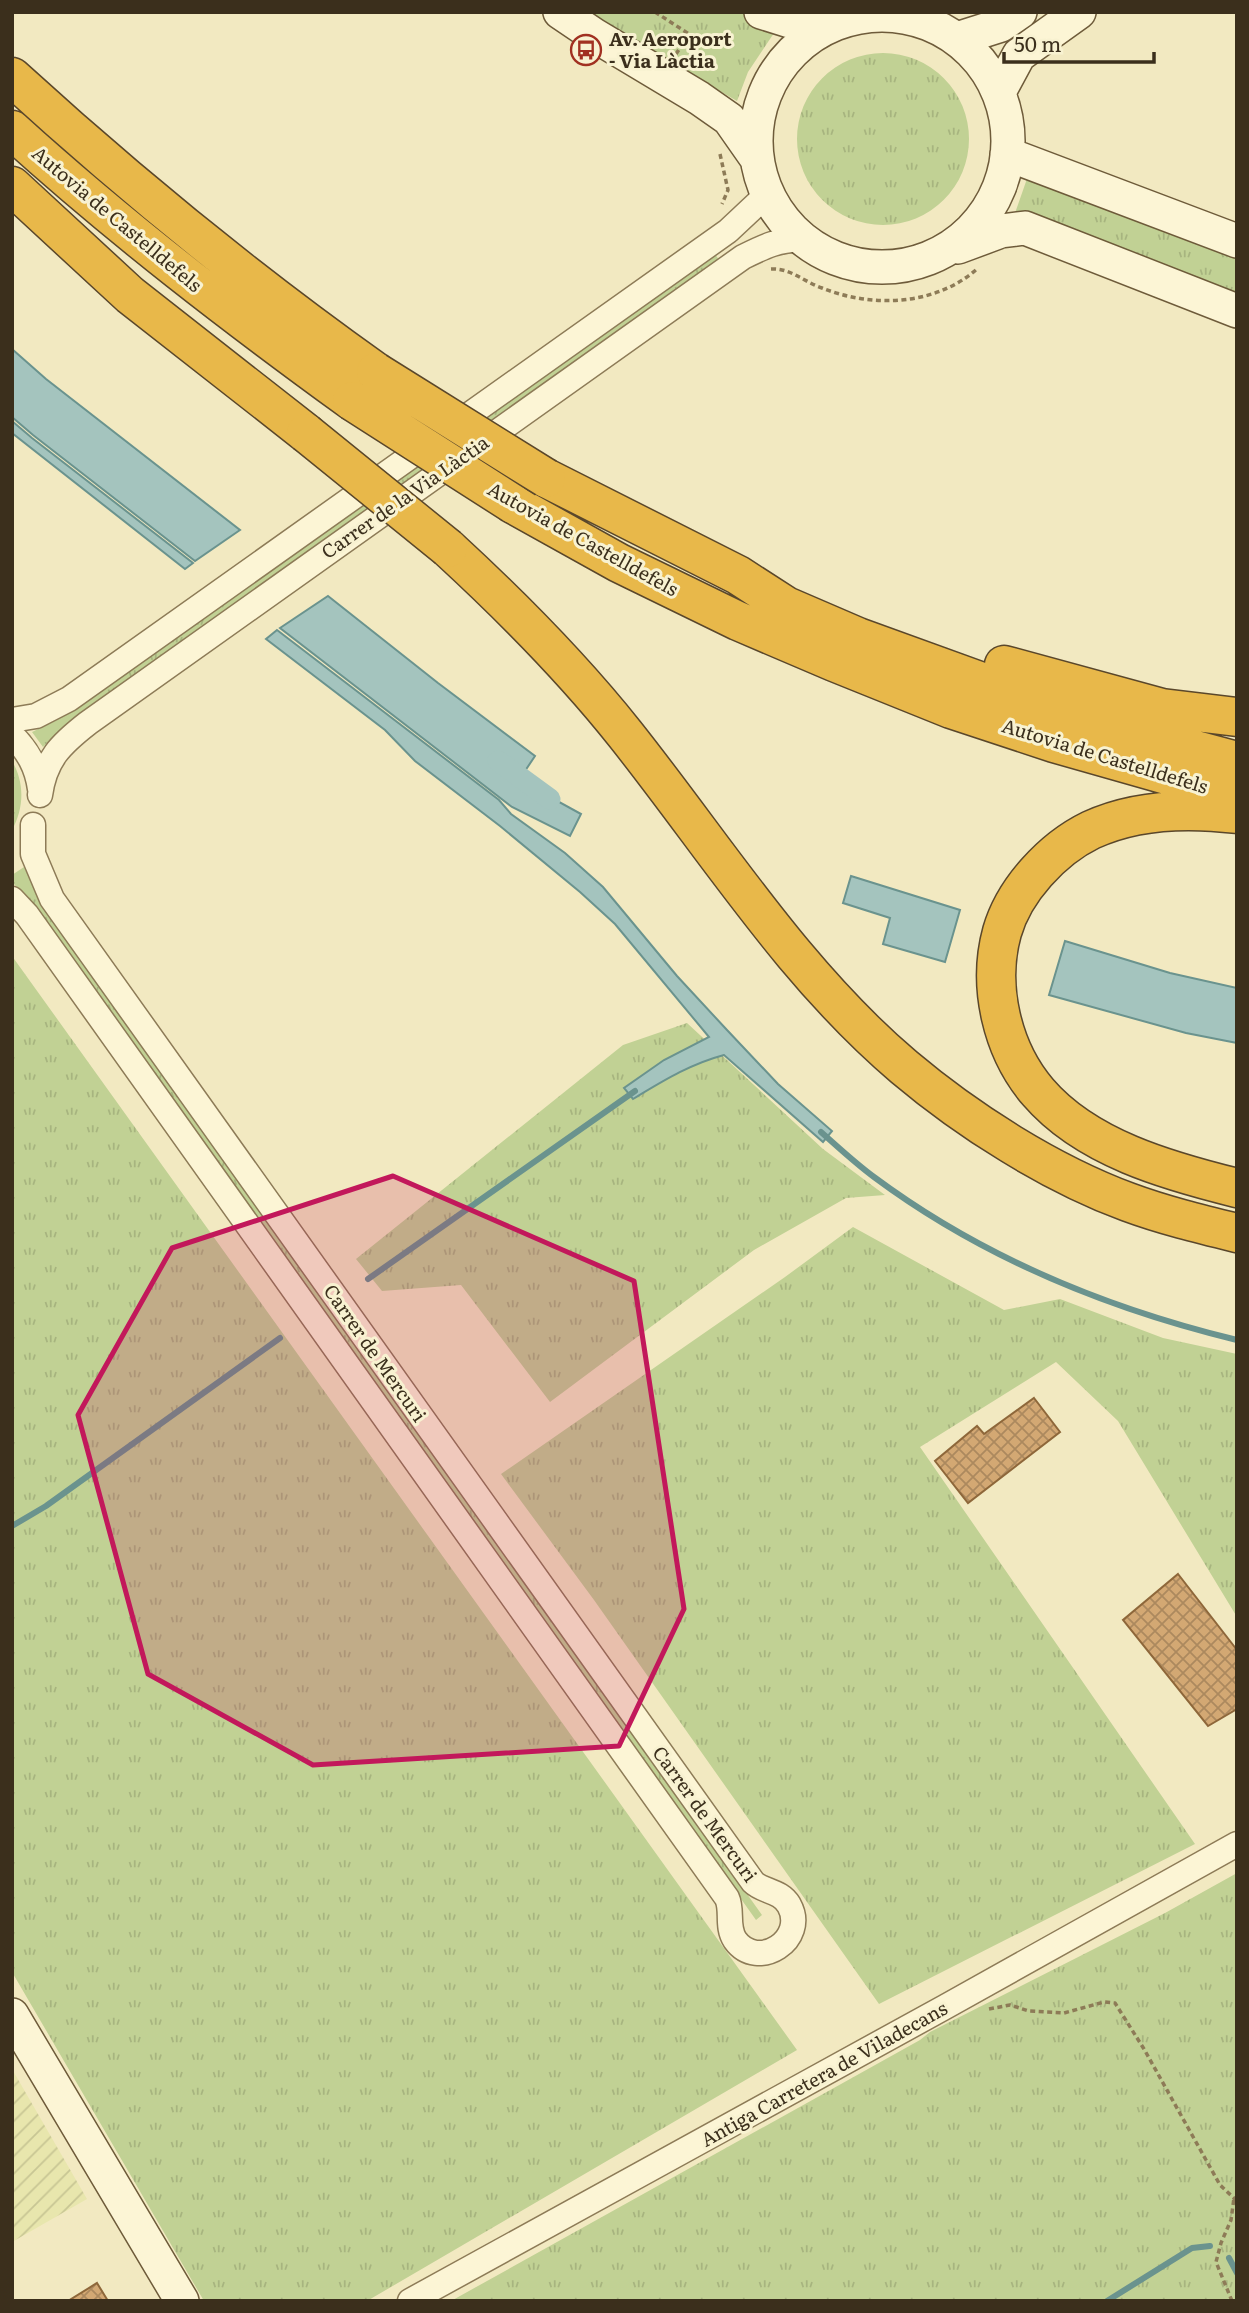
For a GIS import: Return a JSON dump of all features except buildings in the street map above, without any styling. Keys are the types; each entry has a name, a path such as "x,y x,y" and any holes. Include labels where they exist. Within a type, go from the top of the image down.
{"highway":[{"name":"Autovia de Castelldefels","path":"12,77 89,147 239,271 376,372 546,478 738,575 786,606 920,660 1065,712 1166,743 1237,761"},
{"name":"Autovia de Castelldefels","path":"12,130 132,235 261,335 352,401 513,504 619,563 738,621 951,709 1054,743 1237,795"},
{"path":"12,186 130,295 448,548 504,600 580,680 626,735 761,914 861,1027 903,1066 954,1107 1064,1173 1128,1202 1237,1233"},
{"path":"738,575 794,589 976,657 1065,683 1162,708 1237,717"},
{"path":"1237,814 1207,810 1154,812 1124,817 1089,831 1064,847 1018,895 1002,932 998,989 1000,1014 1009,1043 1021,1068 1038,1093 1065,1118 1094,1136 1142,1159 1200,1179 1237,1188"}],"street":[{"path":"561,12 699,97 729,119 761,174 781,217 804,240 839,260 871,267 907,265 1001,231 1024,228 1237,311"},
{"path":"761,12 793,22 837,23"},
{"path":"957,39 1001,25 1020,12"},
{"path":"999,92 1019,55 1079,12"},
{"path":"761,174 757,127 766,92 782,65 807,40 837,23 860,16 914,18 934,25 957,39 983,64 999,92 1007,122 1004,177 993,204 971,232 939,254"},
{"path":"1007,154 1237,241"},
{"name":"Carrer de la Via Làctia","path":"12,720 36,716 69,699 728,231 761,200 761,174"},
{"name":"Carrer de la Via Làctia","path":"33,825 48,762 70,737 88,723 743,257 768,244 793,239 804,240"},
{"path":"12,735 31,759 38,777 40,795"},
{"path":"12,855 28,838 33,825"},
{"name":"Carrer de Mercuri","path":"12,899 27,915 727,1898 730,1926 735,1939 744,1949 757,1953 782,1946 792,1928 788,1904 777,1893 758,1887 752,1882 52,899 33,854 33,825"},
{"name":"Antiga Carretera de Viladecans","path":"410,2301 1237,1844"},
{"path":"12,2015 182,2301"}],"path":[{"path":"656,12 689,34 674,58"},
{"path":"718,142 728,190 721,208"},
{"path":"770,269 788,270 819,288 877,302 911,300 936,292 960,282 980,267"},
{"path":"986,2010 1010,2005 1029,2011 1064,2013 1104,2002 1115,2003 1144,2049 1220,2185 1235,2199 1231,2220 1216,2262 1232,2301"}],"highlighted area":[{"path":"393,1176 634,1281 684,1609 619,1746 313,1765 148,1674 78,1415 172,1248"}],"shaded area":[{"path":"12,2069 87,2199 12,2242"}],"green space":[{"path":"583,12 742,12 774,33 748,72 737,101"},
{"path":"883,53 916,60 944,78 962,106 969,139 962,172 944,200 916,218 883,225 850,218 822,200 804,172 797,139 804,106 822,78 850,60"},
{"path":"1029,173 1237,252 1237,300 1015,213"},
{"path":"715,254 719,260 63,727 43,747 32,732 57,720"},
{"path":"12,761 21,787 21,804 12,830"},
{"path":"24,867 41,902 762,1915 756,1920 35,906 12,882 12,875"},
{"path":"12,956 797,2050 367,2301 204,2301 12,1972"},
{"path":"687,1023 823,1149 885,1195 846,1198 754,1250 550,1402 461,1285 382,1291 356,1259 623,1045"},
{"path":"853,1227 1004,1310 1060,1299 1163,1338 1237,1354 1237,1617 1118,1421 1056,1362 920,1447 1195,1844 879,2004 594,1600 501,1474"},
{"path":"1237,1873 1237,2301 451,2301 930,2032 1165,1913"}],"water":[{"path":"12,349 46,379 240,530 195,561 33,435 12,417"},
{"path":"12,421 193,563 185,569 12,433"},
{"path":"328,596 535,756 519,780 581,814 570,836 512,807 280,628"},
{"path":"277,630 499,800 511,814 565,853 603,887 677,976 727,1030 778,1084 832,1131 823,1142 724,1055 688,1068 633,1099 624,1088 664,1060 709,1037 615,924 500,826 415,761 385,730 266,639"},
{"path":"851,876 960,910 945,962 883,944 890,918 843,903"},
{"path":"1065,941 1170,973 1237,988 1237,1043 1186,1033 1049,995"}],"waterway":[{"path":"498,761 550,799"},
{"path":"368,1279 635,1091"},
{"path":"821,1132 867,1172 915,1206 1002,1256 1093,1296 1237,1340"},
{"path":"12,1526 46,1506 280,1338"},
{"path":"1107,2301 1192,2248 1210,2246"},
{"path":"1229,2258 1237,2273"}],"place":[{"name":"Av. Aeroport - Via Làctia","path":"586,50"}]}
